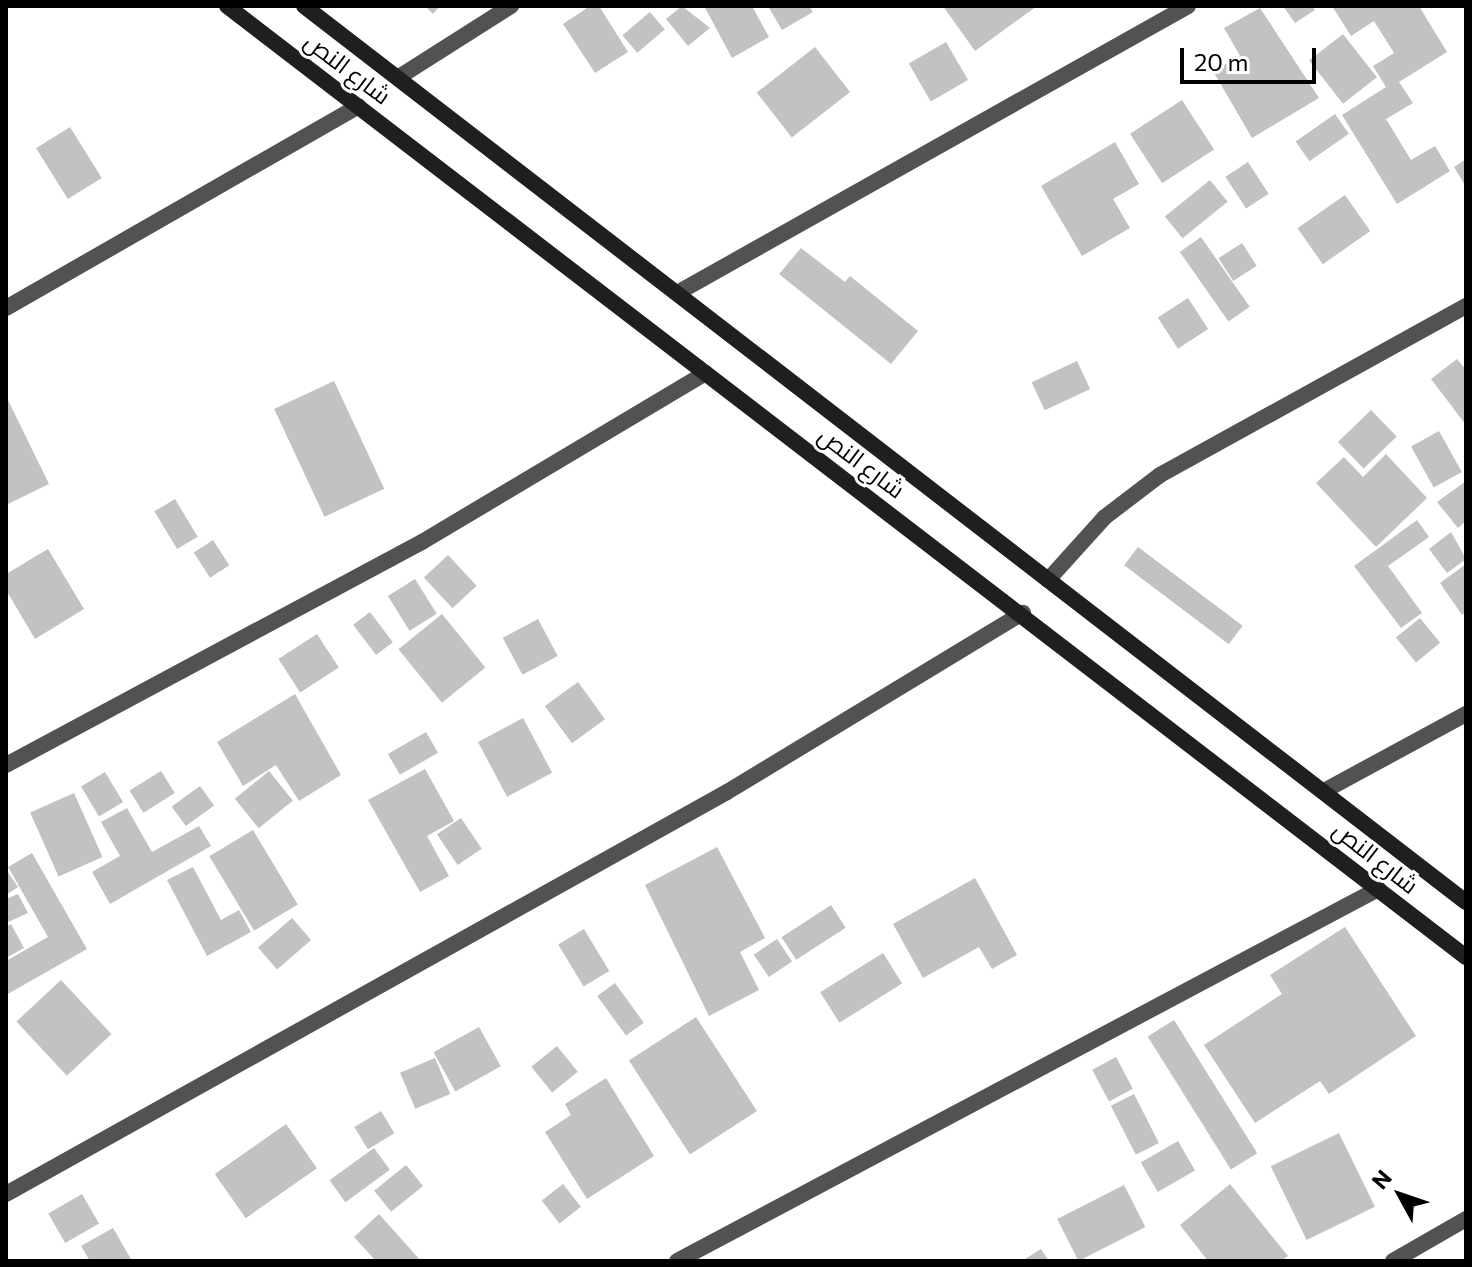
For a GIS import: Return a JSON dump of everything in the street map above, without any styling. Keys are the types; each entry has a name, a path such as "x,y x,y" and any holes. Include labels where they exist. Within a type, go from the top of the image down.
{"main road":[{"name":"شارع النص","path":"227,6 1023,613 1466,957"},
{"name":"شارع النص","path":"304,6 679,292 1466,902"}],"street":[{"path":"399,77 511,6"},
{"path":"679,292 1188,6"},
{"path":"6,308 358,106"},
{"path":"1048,580 1105,517 1160,475 1466,306"},
{"path":"6,765 422,542 705,373"},
{"path":"6,1194 727,792 1023,613"},
{"path":"1324,791 1466,714"},
{"path":"677,1261 1378,889"},
{"path":"1393,1261 1466,1219"}],"building":[{"path":"425,6 440,6 433,14"},
{"path":"590,6 599,6 628,52 595,73 563,24"},
{"path":"682,6 710,28 688,46 666,19"},
{"path":"704,6 752,6 769,37 732,58"},
{"path":"768,6 809,6 813,12 782,30"},
{"path":"943,6 1037,6 975,51"},
{"path":"1283,6 1312,6 1315,10 1295,23"},
{"path":"1332,6 1419,6 1447,52 1399,82 1413,103 1386,119 1411,160 1435,146 1450,171 1397,204 1342,115 1386,87 1373,66 1394,53 1374,21 1351,36"},
{"path":"1260,8 1319,98 1252,138 1213,71 1240,56 1224,28"},
{"path":"650,12 665,30 637,53 622,35"},
{"path":"1343,34 1377,77 1343,104 1309,60"},
{"path":"946,42 968,80 931,102 909,64"},
{"path":"815,47 850,92 792,137 757,93"},
{"path":"1182,100 1214,149 1162,183 1130,134"},
{"path":"1335,114 1349,134 1309,161 1296,142"},
{"path":"70,127 102,178 68,199 36,148"},
{"path":"1115,142 1139,184 1113,199 1130,228 1082,256 1041,186"},
{"path":"1466,159 1466,187 1454,167"},
{"path":"1248,162 1269,194 1246,209 1225,177"},
{"path":"1210,180 1228,202 1183,238 1165,217"},
{"path":"1345,195 1370,231 1323,264 1297,228"},
{"path":"1201,237 1250,307 1228,322 1180,252"},
{"path":"1242,243 1257,266 1233,281 1219,258"},
{"path":"801,248 845,282 850,276 918,331 891,364 779,274"},
{"path":"1188,298 1208,329 1178,349 1158,318"},
{"path":"1457,359 1466,370 1466,425 1431,379"},
{"path":"1077,361 1090,389 1045,410 1032,382"},
{"path":"334,381 384,489 324,517 274,409"},
{"path":"6,396 49,484 6,505"},
{"path":"1371,410 1397,437 1364,469 1338,442"},
{"path":"1439,431 1462,472 1434,488 1411,447"},
{"path":"1386,454 1427,498 1376,547 1316,483 1344,457 1363,477"},
{"path":"1466,481 1466,521 1458,528 1437,502"},
{"path":"175,499 198,537 177,549 154,511"},
{"path":"1417,520 1429,537 1388,566 1422,613 1401,628 1354,566"},
{"path":"1451,532 1466,559 1447,573 1429,549"},
{"path":"213,540 229,565 210,578 194,553"},
{"path":"1138,547 1243,626 1229,644 1124,565"},
{"path":"48,549 84,609 35,639 6,590 6,574"},
{"path":"448,555 477,586 453,608 424,578"},
{"path":"1466,564 1466,612 1462,615 1440,583"},
{"path":"415,579 437,614 410,631 388,596"},
{"path":"370,612 393,642 376,655 353,625"},
{"path":"442,614 485,668 442,703 398,649"},
{"path":"1420,618 1440,643 1416,662 1396,638"},
{"path":"538,619 558,656 522,675 503,638"},
{"path":"317,634 339,668 300,693 278,659"},
{"path":"578,682 605,719 572,743 545,706"},
{"path":"295,694 341,775 299,801 276,765 243,786 217,742"},
{"path":"523,718 552,773 507,797 478,742"},
{"path":"426,732 438,753 400,775 388,754"},
{"path":"425,769 454,821 427,836 449,876 420,892 368,800"},
{"path":"161,771 175,793 143,813 130,791"},
{"path":"269,771 293,801 259,828 235,799"},
{"path":"105,772 123,802 99,816 81,786"},
{"path":"200,786 214,805 186,826 172,807"},
{"path":"74,793 102,857 59,876 30,813"},
{"path":"127,808 152,852 199,826 211,846 110,904 92,872 120,856 101,822"},
{"path":"461,818 482,849 458,865 437,834"},
{"path":"253,830 298,905 254,931 209,856"},
{"path":"717,847 765,938 740,952 759,990 709,1016 645,885"},
{"path":"32,853 87,949 6,995 6,961 48,937 8,867"},
{"path":"193,867 221,920 239,910 251,932 207,956 167,880"},
{"path":"6,869 18,887 6,895"},
{"path":"975,878 1017,955 992,969 979,947 923,978 893,924"},
{"path":"18,894 28,913 6,923 6,899"},
{"path":"831,905 846,928 796,960 782,937"},
{"path":"292,918 311,940 277,969 258,948"},
{"path":"11,924 24,948 6,958 6,927"},
{"path":"1345,927 1416,1036 1329,1094 1320,1081 1255,1123 1204,1045 1282,994 1270,975"},
{"path":"584,929 609,971 584,986 558,944"},
{"path":"777,939 792,961 769,977 754,955"},
{"path":"883,953 902,984 839,1023 820,992"},
{"path":"61,980 111,1034 67,1076 16,1022"},
{"path":"615,983 644,1023 626,1036 597,996"},
{"path":"696,1017 757,1111 690,1155 629,1061"},
{"path":"1174,1020 1257,1153 1231,1170 1148,1036"},
{"path":"479,1027 501,1066 455,1092 434,1052"},
{"path":"557,1046 578,1072 552,1092 531,1067"},
{"path":"1116,1057 1133,1089 1109,1101 1092,1070"},
{"path":"435,1058 450,1094 415,1109 400,1073"},
{"path":"606,1078 654,1156 587,1199 545,1132 571,1115 565,1104"},
{"path":"1134,1094 1159,1143 1136,1155 1111,1106"},
{"path":"381,1111 394,1133 368,1149 354,1127"},
{"path":"286,1124 317,1168 246,1218 215,1174"},
{"path":"1339,1133 1375,1207 1307,1240 1271,1166"},
{"path":"1178,1141 1195,1170 1158,1192 1141,1162"},
{"path":"374,1148 390,1170 345,1202 330,1180"},
{"path":"406,1165 423,1186 391,1212 374,1191"},
{"path":"563,1184 581,1207 560,1223 542,1201"},
{"path":"1230,1184 1288,1256 1281,1261 1208,1261 1180,1225"},
{"path":"1124,1185 1145,1227 1079,1261 1057,1219"},
{"path":"82,1194 99,1223 65,1243 48,1214"},
{"path":"379,1214 421,1261 376,1261 354,1237"},
{"path":"113,1228 131,1259 90,1261 81,1246"},
{"path":"1041,1249 1049,1261 1022,1261"}]}
